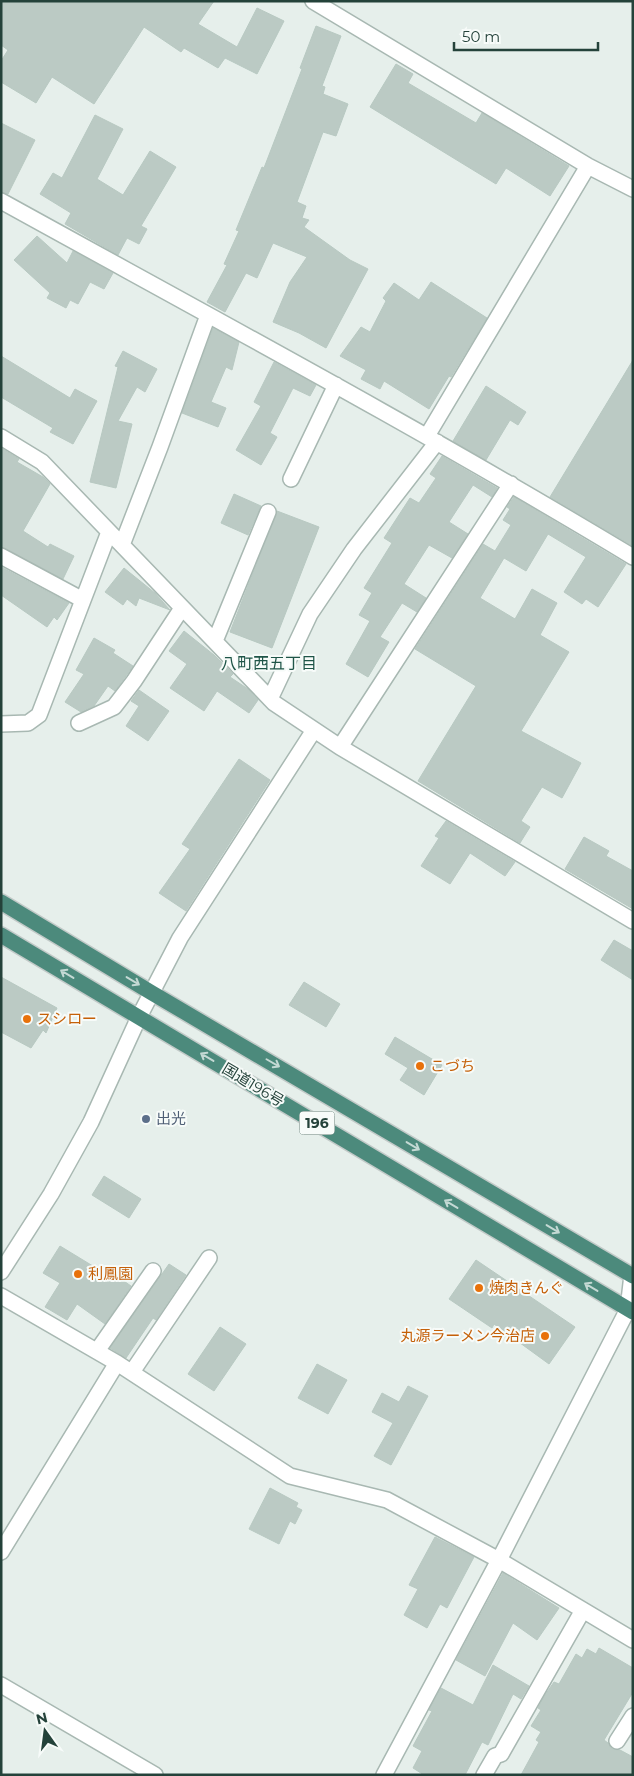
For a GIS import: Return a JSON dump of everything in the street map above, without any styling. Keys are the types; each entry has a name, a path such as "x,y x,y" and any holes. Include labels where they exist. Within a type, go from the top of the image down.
{"highway":[{"name":"国道196号","path":"1,902 632,1276"},
{"name":"国道196号","path":"1,935 630,1310"}],"street":[{"path":"313,1 588,166 633,189"},
{"path":"270,699 310,614 432,439 588,166"},
{"path":"1,201 432,439 633,556"},
{"path":"122,545 208,315"},
{"path":"291,479 336,386"},
{"path":"1,437 42,462 270,699 340,747 633,921"},
{"path":"340,747 511,484"},
{"path":"215,641 268,512"},
{"path":"1,724 28,723 39,715 109,532"},
{"path":"1,556 83,600"},
{"path":"79,723 114,707 134,681 182,608"},
{"path":"1,1272 51,1194 91,1122 139,1017 180,938 314,730"},
{"path":"132,1372 209,1258"},
{"path":"97,1351 153,1271"},
{"path":"384,1775 630,1310 632,1276"},
{"path":"1,1296 118,1362 290,1476 387,1500 499,1560 633,1640"},
{"path":"1,1552 118,1362"},
{"path":"484,1775 495,1756 502,1754 583,1610"},
{"path":"1,1684 155,1775"},
{"path":"617,1741 633,1716"}],"building":[{"path":"1,1 214,1 198,24 237,47 257,8 284,21 257,74 225,58 218,68 184,48 181,52 144,27 94,104 52,77 36,103 1,82 1,61 8,50 1,45"},
{"path":"316,26 341,36 322,86 325,87 323,94 348,104 336,136 323,132 297,202 306,206 302,218 309,220 304,227 350,260 368,269 326,348 299,333 273,322 290,282 307,257 273,243 257,278 246,273 225,312 207,302 227,265 224,264 239,231 236,230 262,167 264,168 302,69 300,68"},
{"path":"396,64 413,74 408,83 476,123 482,113 569,166 550,196 506,168 496,184 370,107"},
{"path":"95,115 123,129 97,179 123,195 150,151 176,167 141,226 147,229 139,244 127,238 118,255 65,224 71,213 40,194 53,173 62,178"},
{"path":"1,123 35,140 8,194 1,192"},
{"path":"37,236 67,263 73,251 113,273 104,289 90,282 78,304 70,300 66,308 47,298 50,293 14,260"},
{"path":"431,282 487,318 429,409 384,381 380,389 361,379 366,370 340,356 361,327 370,332 386,301 383,298 394,283 419,300"},
{"path":"213,328 239,342 232,370 226,367 211,402 226,408 218,427 182,413"},
{"path":"123,351 157,369 145,392 137,387 118,421 132,424 116,488 90,482 118,367 115,366"},
{"path":"1,356 70,398 75,389 97,401 73,444 50,432 53,428 1,397"},
{"path":"633,360 633,546 550,497"},
{"path":"274,362 316,385 310,396 293,388 270,433 277,437 261,465 236,450 261,406 254,402"},
{"path":"486,386 526,412 518,425 510,420 486,460 453,441"},
{"path":"1,448 19,459 17,462 43,477 50,484 23,531 48,547 50,544 74,556 63,579 1,547"},
{"path":"442,456 497,488 492,497 473,485 449,522 468,534 452,558 429,545 404,584 426,598 417,612 402,603 380,637 389,642 368,677 346,664 370,621 359,615 372,593 364,588 392,543 384,538 410,498 419,503 436,478 430,474"},
{"path":"234,494 261,506 248,535 221,523"},
{"path":"514,497 626,564 598,607 586,599 582,604 564,592 586,557 548,534 526,571 504,558 480,598 515,619 532,589 557,603 540,635 569,652 521,731 581,763 562,798 542,787 521,821 530,827 520,843 418,781 476,686 415,649 483,544 495,551 511,525 503,520 510,509 507,507"},
{"path":"277,511 319,527 272,648 230,632"},
{"path":"1,567 69,603 57,620 54,617 47,627 1,595"},
{"path":"124,568 155,593 170,610 139,598 136,606 127,599 123,605 105,592"},
{"path":"184,631 214,655 233,674 230,677 248,689 258,700 249,713 217,691 204,711 170,688 187,664 169,651"},
{"path":"94,638 115,650 113,653 133,666 115,691 108,686 94,706 81,712 65,702 84,674 76,670"},
{"path":"139,690 169,711 148,741 126,726 139,706 131,701"},
{"path":"239,759 270,780 186,911 159,893 190,849 182,844"},
{"path":"446,821 515,862 505,876 470,853 450,884 421,866 439,838 435,836"},
{"path":"584,837 609,851 606,856 633,871 633,909 565,869"},
{"path":"614,940 633,951 633,980 601,960"},
{"name":"スシロー","path":"1,977 57,1008 46,1033 43,1030 31,1048 1,1032"},
{"path":"304,982 340,1004 326,1027 289,1005"},
{"path":"395,1037 442,1065 424,1095 400,1080 408,1068 385,1054"},
{"path":"104,1176 141,1199 129,1218 92,1195"},
{"path":"60,1246 106,1274 108,1270 131,1286 105,1324 77,1304 67,1320 45,1307 60,1283 43,1273"},
{"path":"476,1260 575,1327 549,1364 494,1324 492,1328 449,1299"},
{"path":"169,1264 186,1275 156,1320 153,1318 126,1358 110,1348"},
{"path":"220,1327 246,1344 214,1391 188,1374"},
{"path":"317,1364 347,1380 328,1414 298,1398"},
{"path":"408,1386 428,1396 391,1465 374,1456 393,1423 372,1412 382,1393 399,1402"},
{"path":"270,1488 298,1503 296,1507 302,1510 295,1524 290,1521 279,1544 249,1529"},
{"path":"435,1537 474,1557 447,1608 440,1604 427,1628 404,1615 418,1589 409,1585"},
{"path":"503,1573 559,1608 537,1640 513,1623 485,1676 456,1660"},
{"path":"599,1648 633,1668 633,1692 604,1740 612,1749 620,1750 633,1757 633,1775 521,1775 539,1742 536,1740 541,1732 531,1726 541,1710 538,1708 545,1695 554,1682 559,1684 576,1654 582,1658 587,1649 596,1654"},
{"path":"493,1665 529,1686 521,1699 513,1694 488,1745 482,1742 465,1775 424,1775 413,1768 422,1751 413,1746 432,1711 429,1710 441,1688 473,1705"}],"place":[{"name":"スシロー","path":"27,1019"},
{"name":"こづち","path":"420,1066"},
{"name":"出光","path":"146,1119"},
{"name":"利鳳園","path":"78,1274"},
{"name":"焼肉きんぐ","path":"479,1288"},
{"name":"丸源ラーメン今治店","path":"545,1336"}],"district":[{"name":"八町西五丁目","path":"269,663"}]}
